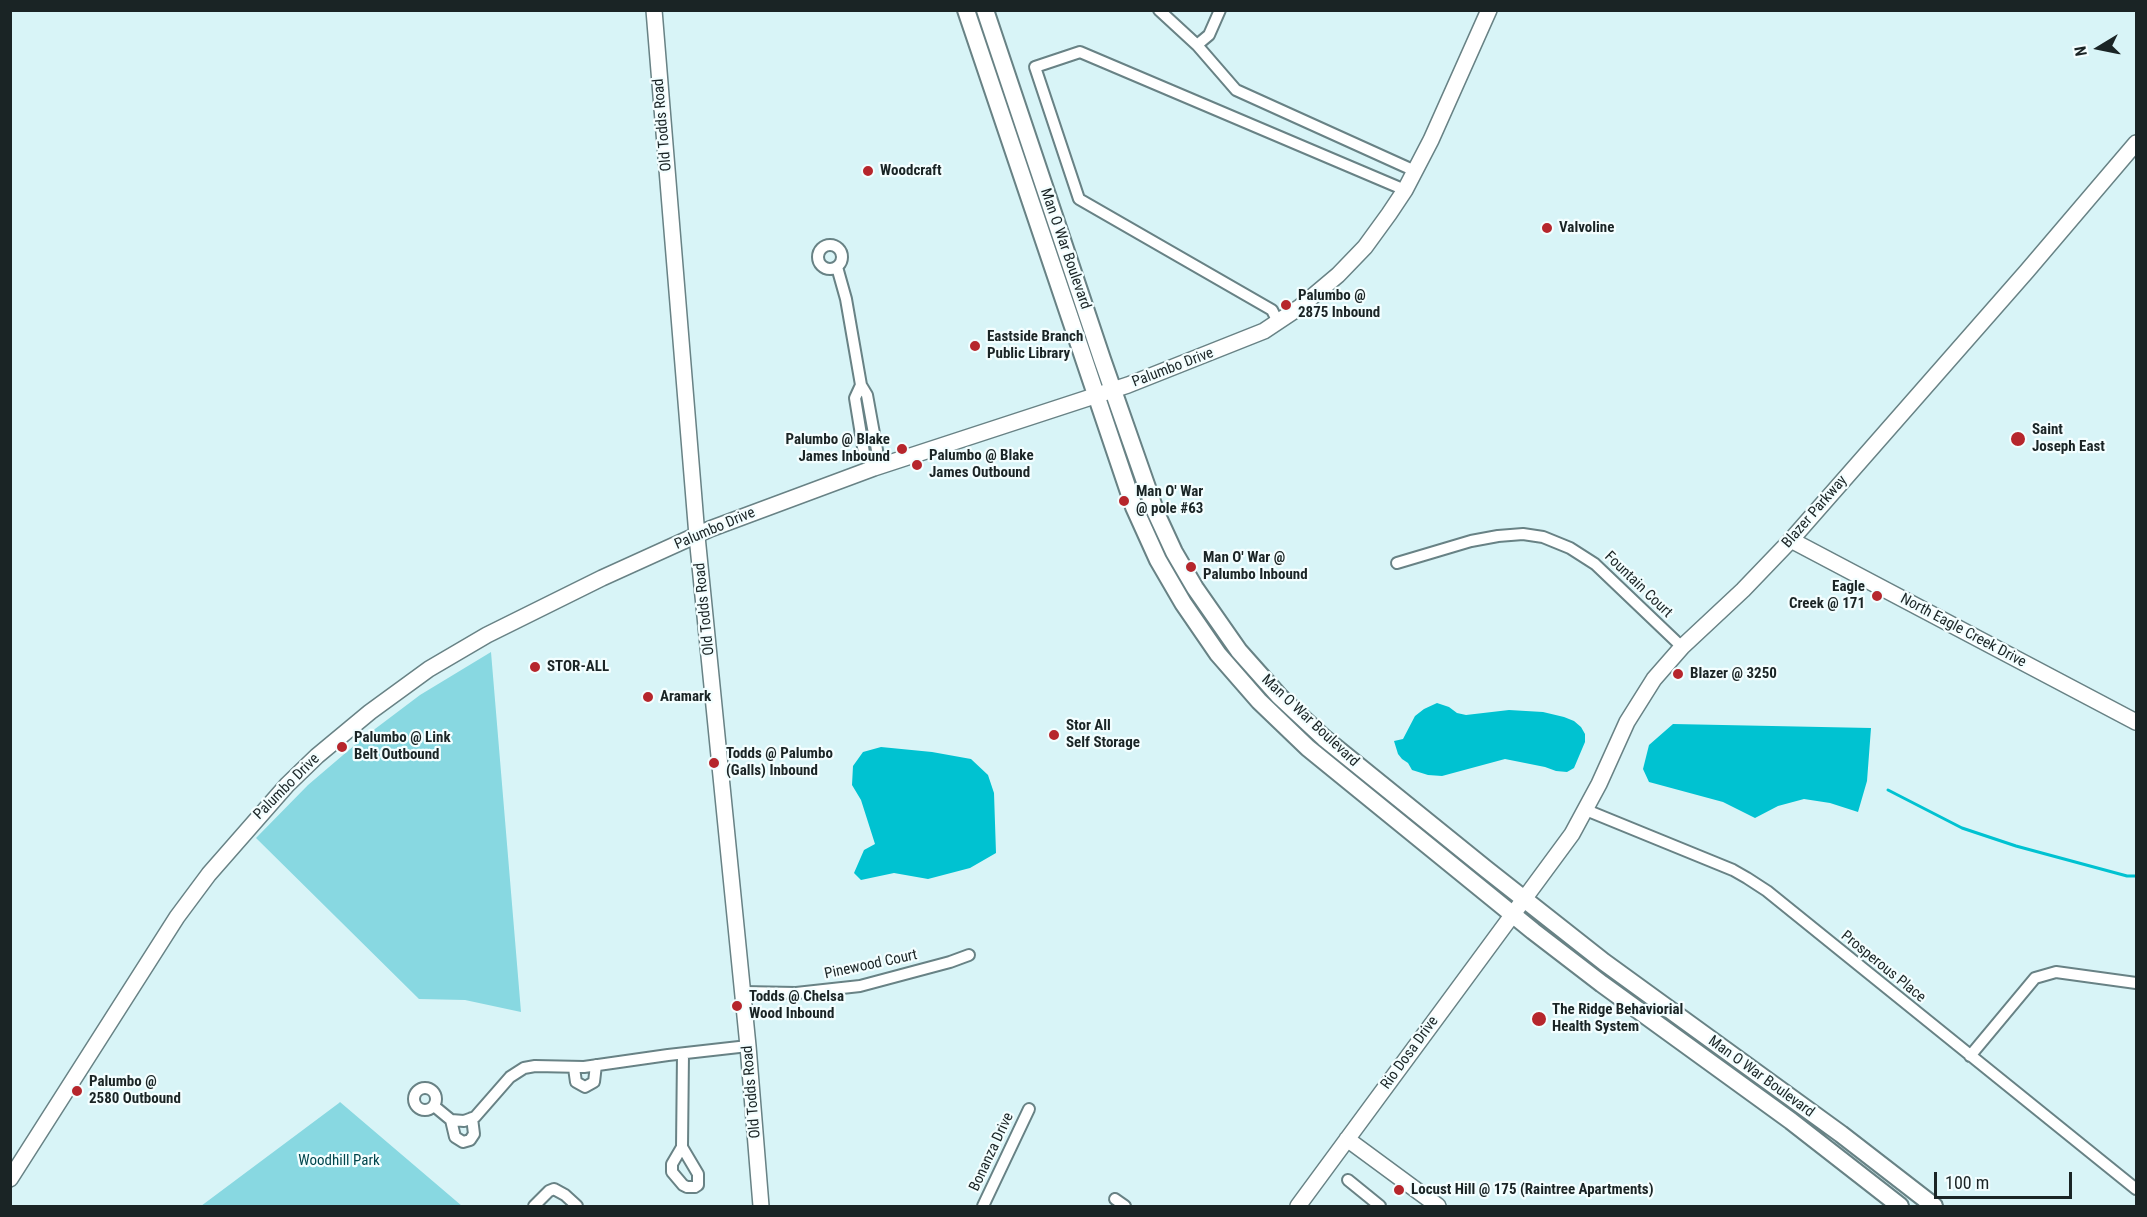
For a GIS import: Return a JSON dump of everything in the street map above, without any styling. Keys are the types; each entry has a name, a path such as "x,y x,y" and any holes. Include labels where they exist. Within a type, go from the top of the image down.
{"main road":[{"name":"Man O War Boulevard","path":"966,10 1134,507 1158,560 1183,603 1218,654 1259,701 1308,748 1512,914 1602,984 1791,1120 1900,1206"},
{"name":"Man O War Boulevard","path":"985,10 1146,488 1174,552 1195,588 1239,651 1279,696 1324,738 1523,899 1612,969 1841,1134 1934,1206"}],"street":[{"name":"Old Todds Road","path":"654,10 697,536 748,1046 761,1206"},
{"path":"1159,10 1197,45 1236,90 1415,171"},
{"path":"1197,45 1209,35 1220,10"},
{"name":"Palumbo Drive","path":"10,1179 190,900 237,839 317,756 370,712 456,652 552,602 697,536 782,501 874,468 1113,391 1251,338 1278,322 1318,294 1352,262 1378,230 1415,171 1489,10"},
{"path":"1278,322 1272,310 1078,199 1035,67 1080,52 1405,190"},
{"name":"Blazer Parkway","path":"1523,899 1562,848 1586,810 1635,708 1654,679 1682,647 1762,571 1791,540 2027,271 2136,142"},
{"path":"837,267 846,299 861,385 855,398 864,453 874,468"},
{"name":"Fountain Court","path":"1397,563 1471,541 1523,534 1543,537 1570,548 1595,564 1682,647"},
{"name":"North Eagle Creek Drive","path":"1791,540 2136,722"},
{"name":"Prosperous Place","path":"1586,810 1717,863 1767,891 2136,1187"},
{"name":"Rio Dosa Drive","path":"1298,1206 1523,899"},
{"name":"Pinewood Court","path":"742,992 795,993 860,986 969,955"},
{"path":"1970,1056 2035,978 2056,972 2136,983"},
{"path":"434,1106 451,1120 460,1122 480,1112 518,1070 535,1066 574,1068 748,1046"},
{"path":"682,1147 683,1054"},
{"path":"574,1068 576,1082 585,1087 594,1082 596,1065"},
{"name":"Bonanza Drive","path":"982,1206 1029,1109"},
{"path":"451,1120 455,1137 464,1142 470,1140 474,1134 472,1118"},
{"path":"1347,1139 1438,1206"},
{"path":"1348,1180 1380,1206"},
{"path":"534,1206 554,1189 577,1206"},
{"path":"1115,1199 1125,1206"}],"green space":[{"path":"491,652 521,1012 465,1000 419,999 256,838 308,785 363,738 420,695"},
{"name":"Woodhill Park","path":"339,1103 462,1206 201,1206"}],"shaded area":[{"path":"1437,703 1466,715 1509,710 1543,712 1564,717 1581,727 1585,734 1585,742 1574,768 1567,772 1505,759 1442,776 1428,775 1412,770 1398,754 1394,741 1403,739 1415,716"},
{"path":"1673,724 1871,728 1867,781 1858,812 1830,803 1804,799 1778,806 1755,818 1723,802 1649,782 1643,769 1649,745"},
{"path":"881,747 971,759 988,775 994,793 996,853 970,868 928,879 894,873 861,880 854,873 864,850 875,844 861,800 852,785 853,766 863,752"}],"waterway":[{"path":"1888,790 1962,828 2016,846 2127,876 2136,876"}],"place":[{"name":"Woodcraft","path":"868,171"},
{"name":"Valvoline","path":"1547,228"},
{"name":"Palumbo @ 2875 Inbound","path":"1286,305"},
{"name":"Eastside Branch Public Library","path":"975,346"},
{"name":"Saint Joseph East","path":"2018,439"},
{"name":"Palumbo @ Blake James Inbound","path":"902,449"},
{"name":"Palumbo @ Blake James Outbound","path":"917,465"},
{"name":"Man O' War @ pole #63","path":"1124,501"},
{"name":"Man O' War @ Palumbo Inbound","path":"1191,567"},
{"name":"Eagle Creek @ 171","path":"1877,596"},
{"name":"STOR-ALL","path":"535,667"},
{"name":"Blazer @ 3250","path":"1678,674"},
{"name":"Aramark","path":"648,697"},
{"name":"Stor All Self Storage","path":"1054,735"},
{"name":"Palumbo @ Link Belt Outbound","path":"342,747"},
{"name":"Todds @ Palumbo (Galls) Inbound","path":"714,763"},
{"name":"Todds @ Chelsa Wood Inbound","path":"737,1006"},
{"name":"The Ridge Behaviorial Health System","path":"1539,1019"},
{"name":"Palumbo @ 2580 Outbound","path":"77,1091"},
{"name":"Locust Hill @ 175 (Raintree Apartments)","path":"1399,1190"}]}
